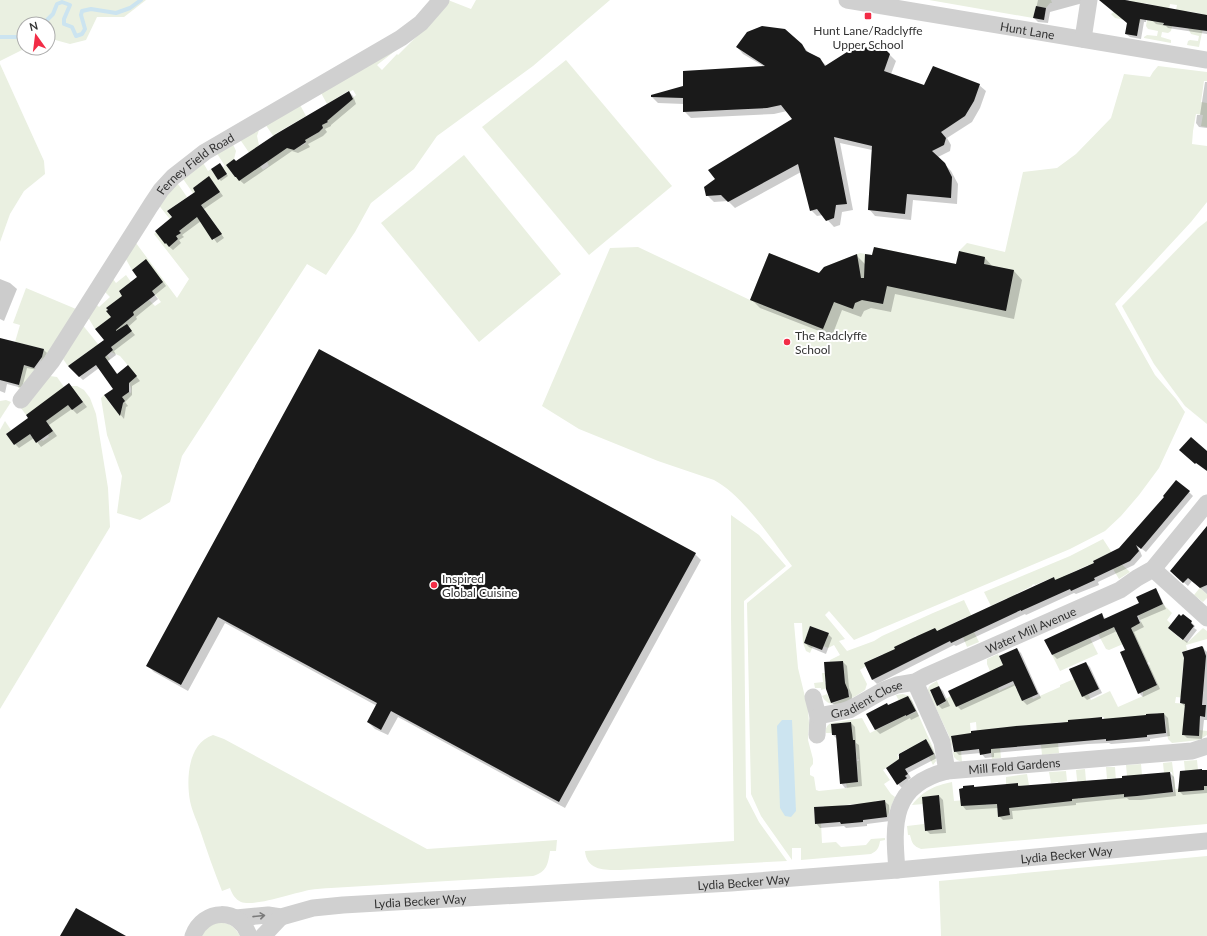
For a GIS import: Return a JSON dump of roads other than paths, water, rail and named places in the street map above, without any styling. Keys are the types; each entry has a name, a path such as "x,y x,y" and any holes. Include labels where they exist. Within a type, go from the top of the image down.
{"street":[{"name":"Ferney Field Road","path":"21,400 52,361 151,205 161,190 173,177 195,159 229,138 401,38 421,23 441,0"},
{"name":"Hunt Lane","path":"847,0 1207,60"},
{"path":"1083,39 1090,0"},
{"name":"Water Mill Avenue","path":"915,682 1120,590 1153,569 1207,503"},
{"path":"1153,569 1207,618"},
{"path":"915,682 942,742 947,771"},
{"name":"Gradient Close","path":"818,716 849,710 884,690 897,685 915,682"},
{"name":"Gradient Close","path":"813,697 818,716 817,735"},
{"name":"Mill Fold Gardens","path":"897,870 895,842 896,821 900,805 907,794 919,783 938,773 947,771 1192,751 1207,746"},
{"name":"Lydia Becker Way","path":"193,936 197,926 204,920 220,914 236,918 268,915 282,917 313,908 343,905 731,883 897,870 1207,841"},
{"name":"Lydia Becker Way","path":"263,936 282,917"},
{"path":"236,918 242,924 249,936"}],"water":[{"path":"782,720 792,720 796,811 791,817 785,816 780,808 777,726"}],"waterway":[{"path":"51,16 57,4 62,2 70,5 64,19 64,24 72,27 76,36 82,34 85,29 81,15 82,11 91,9 116,13 130,8 141,0"},
{"path":"0,37 16,37"}],"place":[{"name":"Hunt Lane/Radclyffe Upper School","path":"868,16"},
{"name":"The Radclyffe School","path":"787,342"},
{"name":"Inspired Global Cuisine","path":"434,585"}]}
